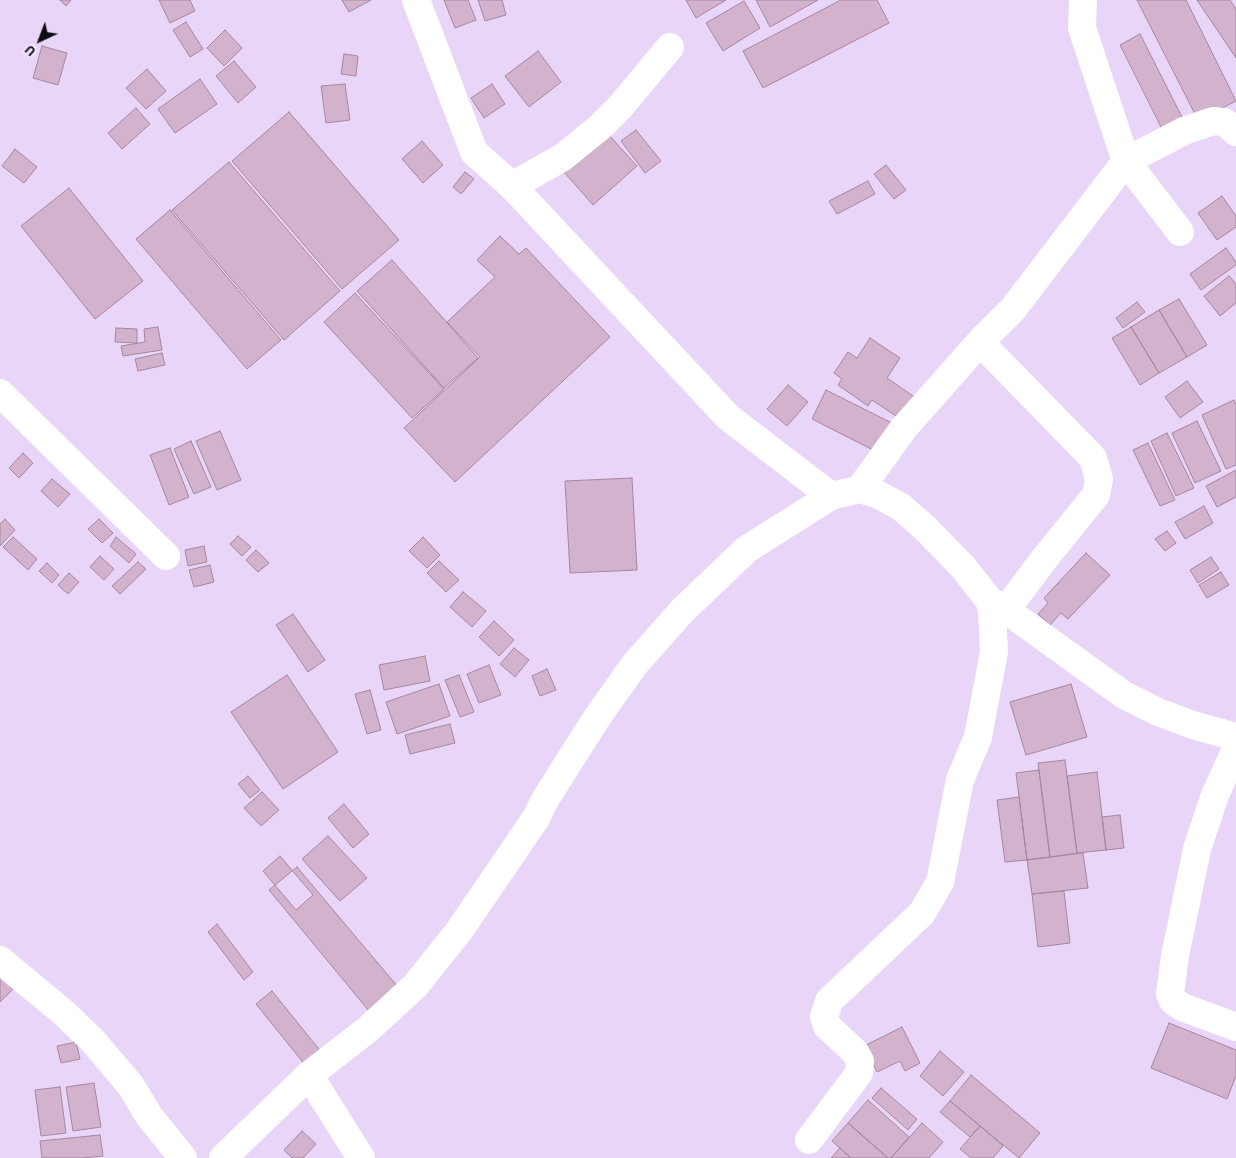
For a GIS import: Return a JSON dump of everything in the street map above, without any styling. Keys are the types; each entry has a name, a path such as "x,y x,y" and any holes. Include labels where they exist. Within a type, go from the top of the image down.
{"street":[{"path":"416,0 474,152 512,186 728,417 830,496"},
{"path":"1082,0 1082,28 1126,161 1180,232"},
{"path":"512,186 562,158 600,127 620,107 670,48"},
{"path":"860,489 904,429 980,342 1012,310 1126,161 1184,130 1213,121 1224,122 1236,132"},
{"path":"808,1140 859,1073 860,1061 855,1052 827,1026 824,1017 830,1001 922,913 940,882 960,780 978,737 994,652 992,610 1045,558 1096,495 1099,479 1093,458 980,342"},
{"path":"0,393 166,556"},
{"path":"223,1158 309,1074 366,1030 415,986 459,931 531,826 546,798 629,671 682,611 747,549 830,496 860,489 879,494 901,507 964,567 998,605 1124,695 1158,712 1193,725 1236,737"},
{"path":"1236,749 1215,795 1197,848 1175,956 1170,994 1173,1001 1182,1007 1236,1027"},
{"path":"0,960 64,1013 93,1041 131,1086 149,1116 183,1158"},
{"path":"309,1074 362,1158"}],"building":[{"path":"60,0 71,0 66,6"},
{"path":"159,0 190,0 195,11 170,23"},
{"path":"342,0 371,0 349,12"},
{"path":"444,0 468,0 476,20 455,28"},
{"path":"478,0 502,0 506,15 485,21"},
{"path":"686,0 726,0 696,18"},
{"path":"756,0 818,0 770,27"},
{"path":"841,0 877,0 889,23 763,88 743,51"},
{"path":"1137,0 1186,0 1236,101 1198,120"},
{"path":"1197,0 1230,0 1236,9 1236,58"},
{"path":"744,1 760,28 723,51 706,23"},
{"path":"186,22 203,49 190,57 173,30"},
{"path":"225,30 242,48 224,66 207,48"},
{"path":"1140,34 1185,123 1164,133 1120,45"},
{"path":"42,46 67,53 58,85 33,78"},
{"path":"538,51 561,82 529,107 505,76"},
{"path":"344,54 358,56 356,76 341,74"},
{"path":"234,61 256,87 238,103 216,76"},
{"path":"147,69 166,91 146,109 126,88"},
{"path":"200,79 217,104 175,133 158,109"},
{"path":"345,84 350,120 326,123 321,86"},
{"path":"492,84 505,104 484,118 471,98"},
{"path":"136,108 150,124 122,149 108,133"},
{"path":"289,112 399,240 342,289 232,161"},
{"path":"636,130 661,161 645,173 621,141"},
{"path":"607,133 637,166 593,205 564,172"},
{"path":"422,141 443,165 423,183 402,159"},
{"path":"15,149 37,167 24,183 2,166"},
{"path":"229,162 340,291 284,340 172,210"},
{"path":"886,165 906,190 894,199 874,174"},
{"path":"465,172 474,179 461,194 453,187"},
{"path":"868,181 875,194 837,214 829,201"},
{"path":"69,188 143,281 95,319 21,226"},
{"path":"1222,196 1236,216 1236,227 1217,240 1198,213"},
{"path":"170,210 281,340 247,369 136,239"},
{"path":"500,236 519,254 526,248 610,337 455,482 404,428 480,357 447,322 495,277 477,260"},
{"path":"1226,248 1236,262 1236,265 1201,290 1190,274"},
{"path":"392,260 478,358 444,388 357,291"},
{"path":"1229,276 1236,284 1236,303 1220,316 1204,296"},
{"path":"355,293 444,389 412,418 324,322"},
{"path":"1179,299 1207,345 1187,357 1159,310"},
{"path":"1137,302 1145,312 1123,328 1116,318"},
{"path":"1159,310 1187,357 1159,373 1131,327"},
{"path":"158,327 162,350 123,356 121,346 145,342 144,329"},
{"path":"1131,327 1159,373 1140,385 1112,338"},
{"path":"116,328 137,329 137,343 115,342"},
{"path":"870,338 900,358 887,378 916,398 902,420 872,400 868,406 838,385 842,379 834,373 848,352 857,358"},
{"path":"162,353 165,365 138,371 135,359"},
{"path":"1187,381 1203,402 1180,418 1165,397"},
{"path":"788,385 808,402 787,426 767,409"},
{"path":"826,390 896,425 881,454 812,419"},
{"path":"1234,400 1236,404 1236,465 1226,469 1202,415"},
{"path":"1197,421 1221,471 1195,483 1172,433"},
{"path":"220,431 241,480 217,490 196,441"},
{"path":"1167,433 1194,488 1176,496 1151,441"},
{"path":"191,441 211,487 194,494 174,449"},
{"path":"1148,443 1175,500 1160,506 1133,450"},
{"path":"170,448 189,497 169,505 150,455"},
{"path":"23,453 33,463 19,478 9,468"},
{"path":"1236,470 1236,497 1217,507 1206,486"},
{"path":"632,478 637,570 570,573 565,481"},
{"path":"52,479 70,494 58,507 41,491"},
{"path":"1204,506 1213,523 1185,539 1175,522"},
{"path":"5,519 15,530 0,546 0,524"},
{"path":"99,519 113,533 102,543 88,529"},
{"path":"1167,531 1176,543 1165,551 1155,539"},
{"path":"238,536 251,547 242,556 230,544"},
{"path":"13,537 37,559 28,570 3,547"},
{"path":"116,537 136,554 129,563 110,546"},
{"path":"423,537 440,555 427,568 409,551"},
{"path":"204,546 207,562 188,566 185,550"},
{"path":"256,550 269,563 258,572 246,560"},
{"path":"1086,553 1110,575 1068,619 1061,613 1050,625 1038,614 1048,603 1044,598"},
{"path":"100,556 114,569 104,580 90,567"},
{"path":"1211,557 1219,569 1198,583 1190,570"},
{"path":"439,561 459,580 446,592 427,573"},
{"path":"138,562 146,569 120,594 112,586"},
{"path":"47,563 59,575 52,583 39,571"},
{"path":"210,565 214,582 194,587 189,570"},
{"path":"1221,572 1229,585 1207,598 1199,585"},
{"path":"69,573 79,582 68,594 58,585"},
{"path":"463,592 486,611 472,627 450,607"},
{"path":"293,614 325,660 308,672 276,625"},
{"path":"494,621 514,640 499,656 479,637"},
{"path":"514,648 529,660 515,677 500,664"},
{"path":"425,656 430,681 384,690 379,665"},
{"path":"489,665 501,695 479,703 467,674"},
{"path":"547,669 556,690 540,696 532,676"},
{"path":"287,675 338,752 283,789 231,712"},
{"path":"459,675 474,712 460,717 445,680"},
{"path":"439,684 450,716 397,734 386,702"},
{"path":"1071,684 1087,737 1026,755 1010,702"},
{"path":"370,690 381,730 367,734 355,694"},
{"path":"450,724 455,743 410,754 405,735"},
{"path":"1065,760 1077,853 1050,857 1038,763"},
{"path":"1039,770 1050,857 1027,860 1016,773"},
{"path":"1097,772 1106,850 1077,853 1067,776"},
{"path":"248,776 260,790 250,798 238,784"},
{"path":"262,792 279,810 261,826 244,808"},
{"path":"1019,797 1027,860 1005,862 997,800"},
{"path":"344,804 369,834 353,848 328,818"},
{"path":"1120,815 1124,848 1106,850 1102,817"},
{"path":"328,836 367,878 340,901 302,859"},
{"path":"1083,853 1088,888 1032,894 1027,860"},
{"path":"280,856 313,895 296,910 263,871"},
{"path":"297,867 403,993 374,1017 269,890"},
{"path":"1064,891 1070,943 1038,947 1032,894"},
{"path":"217,924 253,972 244,980 208,932"},
{"path":"0,975 13,989 0,1002"},
{"path":"272,991 322,1053 306,1066 256,1004"},
{"path":"1169,1023 1236,1050 1236,1076 1227,1099 1151,1068"},
{"path":"902,1027 920,1063 905,1071 900,1061 877,1072 864,1046"},
{"path":"76,1042 80,1059 61,1063 57,1046"},
{"path":"940,1051 964,1072 943,1096 920,1076"},
{"path":"971,1075 1040,1133 1019,1158 950,1101"},
{"path":"94,1083 101,1127 73,1131 66,1087"},
{"path":"60,1087 66,1133 41,1136 35,1090"},
{"path":"881,1088 917,1119 908,1130 872,1098"},
{"path":"868,1100 909,1137 891,1158 888,1158 848,1123"},
{"path":"950,1101 980,1126 970,1137 940,1112"},
{"path":"848,1123 888,1158 851,1158 832,1141"},
{"path":"922,1123 943,1142 929,1158 891,1158"},
{"path":"980,1126 1003,1146 993,1158 971,1158 960,1149"},
{"path":"302,1131 316,1144 303,1158 292,1158 284,1150"},
{"path":"100,1135 103,1156 42,1158 40,1141"},
{"path":"840,1148 851,1158 831,1158"}]}
